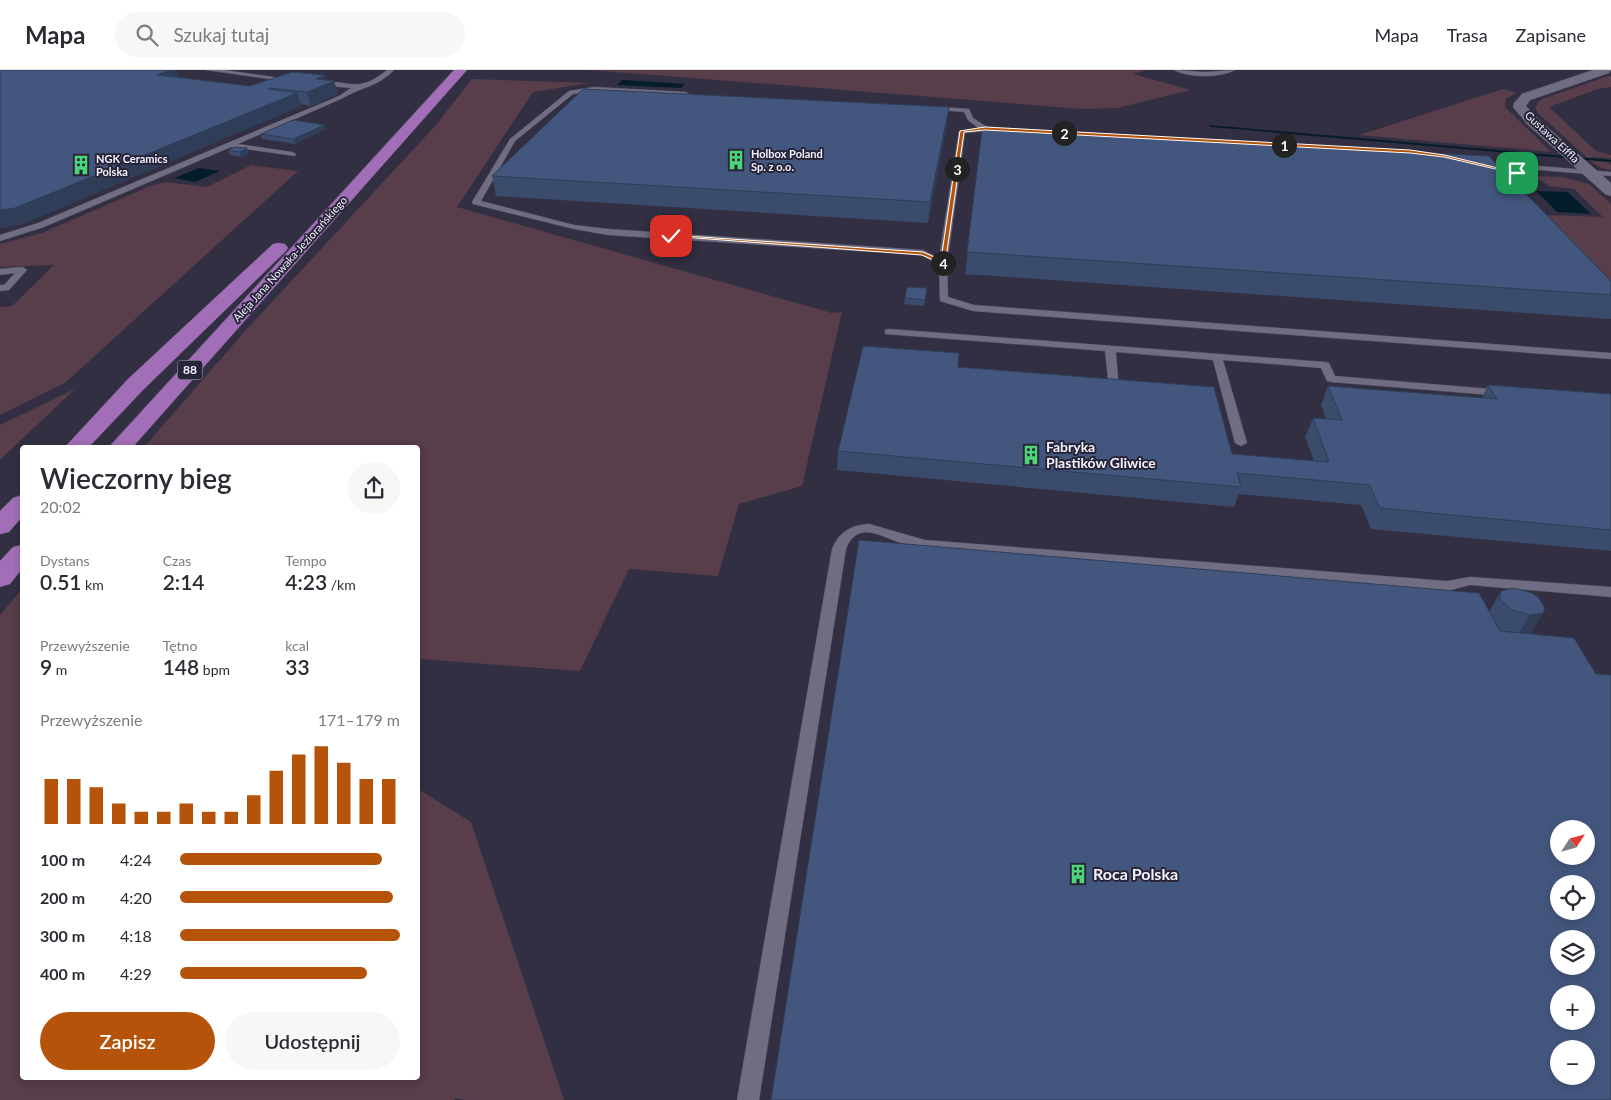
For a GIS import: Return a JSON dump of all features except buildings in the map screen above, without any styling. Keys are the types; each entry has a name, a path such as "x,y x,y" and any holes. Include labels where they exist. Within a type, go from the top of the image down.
{"main road":[{"name":"Aleja Jana Nowaka-Jeziorańskiego","path":"122,445 461,70"},
{"path":"78,445 136,384 320,208 381,158"},
{"path":"0,526 20,504"},
{"path":"0,578 20,555"}],"street":[{"name":"Gustawa Eiffla","path":"1605,70 1526,97 1520,103 1520,107 1532,121 1611,192"}],"lane":[{"path":"209,70 301,81"},
{"path":"0,238 41,225 233,144 342,97 357,88 377,82 391,70"},
{"path":"1177,70 1213,75 1232,70"},
{"path":"310,82 357,88"},
{"path":"694,95 594,89 571,92 512,140 476,202 574,227 608,232 923,253 943,264"},
{"path":"920,107 967,110 970,119 985,129"},
{"path":"1444,156 1410,152 985,129 962,131 943,264 943,299 973,308 1611,356"},
{"path":"233,144 292,154"},
{"path":"1471,162 1517,173 1584,176 1611,174"},
{"path":"1489,165 1502,175"},
{"path":"0,272 23,270 6,288 0,288"},
{"path":"889,332 1325,365 1331,379 1514,394"},
{"path":"1110,348 1114,379"},
{"path":"1217,357 1241,443"},
{"path":"748,1100 839,549 842,539 852,531 865,528 884,531 905,540 924,544 1448,586 1470,581 1611,592"}],"shaded area":[{"path":"590,70 1147,70 1133,74 1191,90 1117,108 1083,109"},
{"path":"1611,76 1611,87 1598,89 1549,107 1596,151 1611,155 1611,158 1590,157 1594,161 1607,162 1611,165 1611,170 1601,168 1593,163 1538,113 1535,107 1540,100"},
{"path":"472,79 589,83 533,92 457,207 832,313 842,312 802,486 739,504 718,576 629,569 580,671 420,659 420,445 146,445 246,330 436,125"},
{"path":"1503,89 1516,93 1506,99 1505,107 1551,152 1359,135"},
{"path":"251,165 298,171 65,383 0,415 0,307 12,306 54,265 0,267 0,244 42,233 150,186 166,182 207,187"},
{"path":"1536,176 1562,177 1589,184 1611,204 1611,281 1547,215 1603,217 1574,189 1549,186 1542,181 1526,178"},
{"path":"75,389 0,460 0,425"},
{"path":"20,591 20,1080 420,1080 420,790 471,822 564,1100 465,1100 455,1098 454,1100 0,1100 0,615"}],"water":[{"path":"622,80 685,84 681,88 617,85"},
{"path":"199,168 220,171 195,182 174,178"},
{"path":"1536,191 1568,192 1591,214 1557,212"}],"waterway":[{"path":"1211,126 1611,161"}],"place":[{"name":"Holbox Poland Sp. z o.o.","path":"736,160"},
{"name":"NGK Ceramics Polska","path":"81,165"},
{"name":"Fabryka Plastików Gliwice","path":"1031,455"},
{"name":"Roca Polska","path":"1078,874"}],"route":[{"path":"671,236 923,253 943,264 962,131 985,129 1410,152 1444,156 1517,173"}]}
